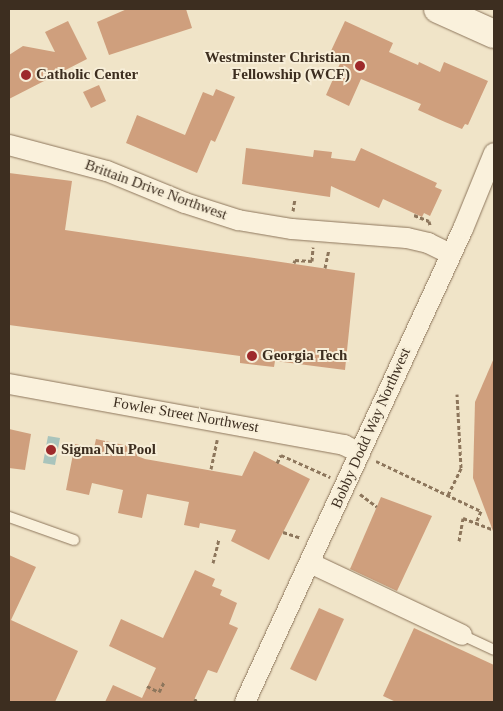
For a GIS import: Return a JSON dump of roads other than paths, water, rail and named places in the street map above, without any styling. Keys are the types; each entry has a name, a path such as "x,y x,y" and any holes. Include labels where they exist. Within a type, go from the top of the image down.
{"street":[{"path":"438,9 494,34"},
{"name":"Brittain Drive Northwest","path":"9,145 107,171 185,203 238,220 292,229 406,238 428,243 451,254"},
{"name":"Bobby Dodd Way Northwest","path":"245,702 299,585 366,456 494,153"},
{"name":"Fowler Street Northwest","path":"9,384 344,445 366,456"},
{"path":"310,563 462,635"}],"lane":[{"path":"9,517 74,540"},
{"path":"462,635 494,650"}],"water":[{"name":"Sigma Nu Pool","path":"48,436 60,438 55,465 43,463"}],"place":[{"name":"Westminster Christian Fellowship (WCF)","path":"360,66"},
{"name":"Catholic Center","path":"26,75"},
{"name":"Georgia Tech","path":"252,356"},
{"name":"Sigma Nu Pool","path":"51,450"}]}
